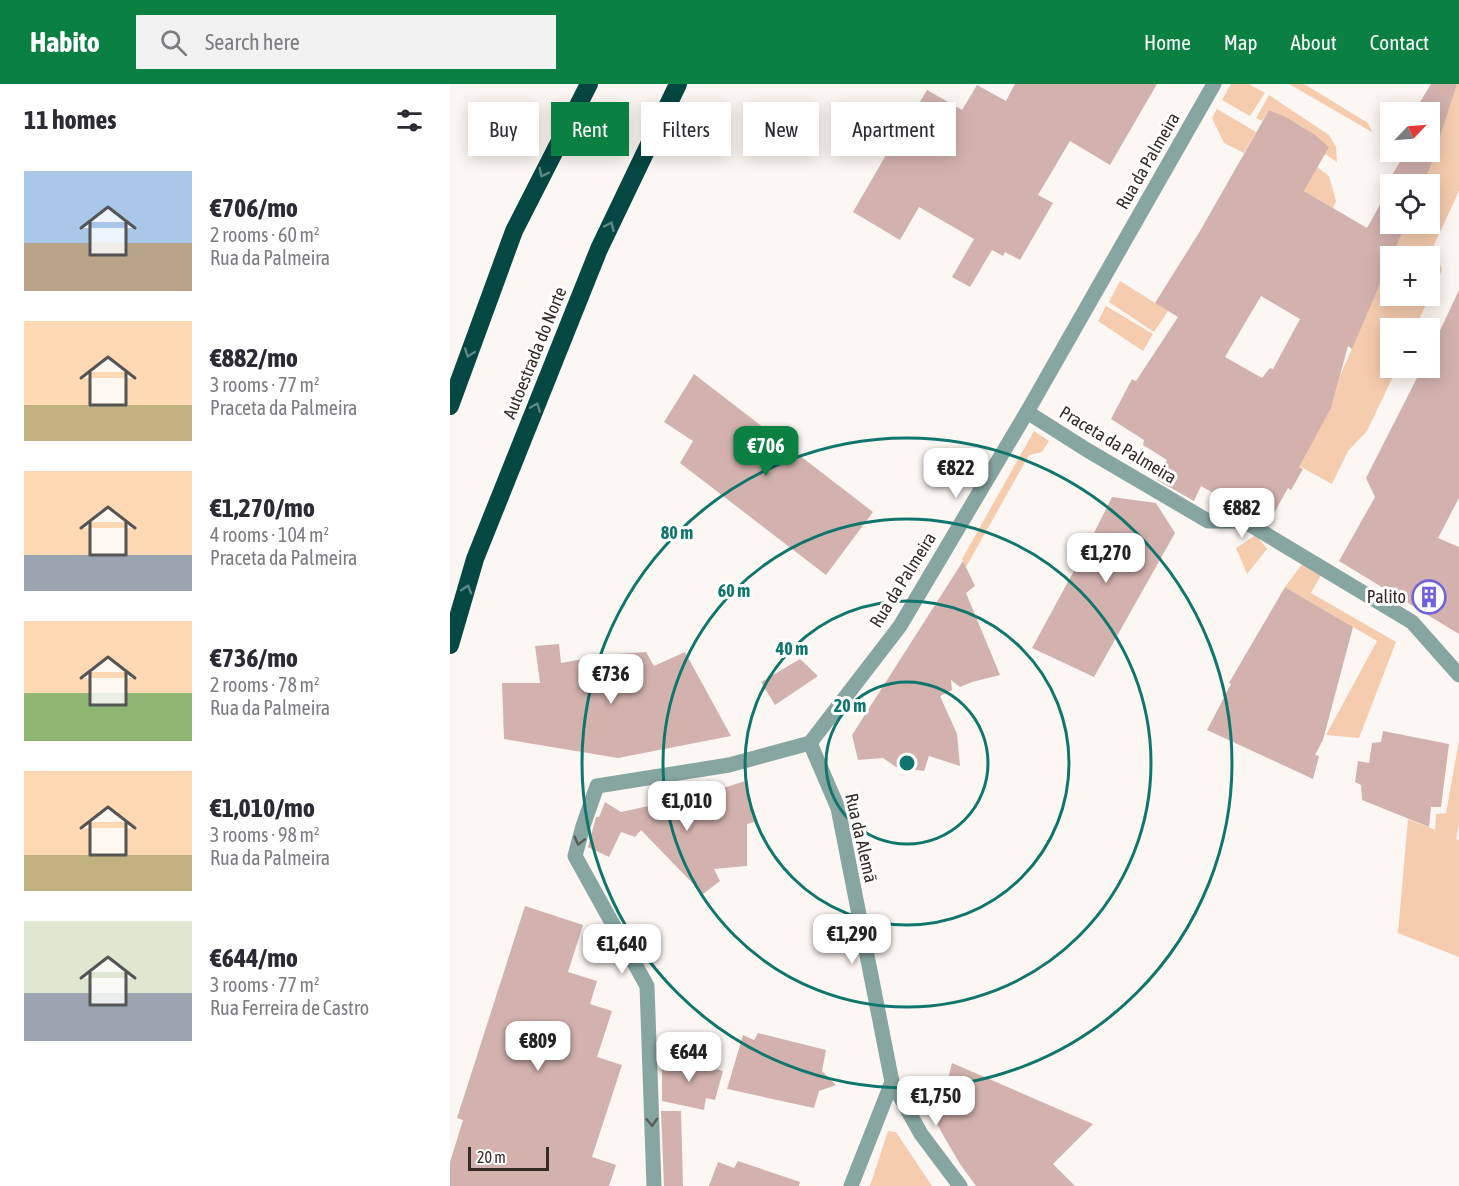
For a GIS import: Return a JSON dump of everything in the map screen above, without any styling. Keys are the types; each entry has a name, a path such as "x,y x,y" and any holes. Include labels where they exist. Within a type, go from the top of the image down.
{"highway":[{"path":"450,406 514,231 589,84"},
{"name":"Autoestrada do Norte","path":"450,645 476,559 599,249 678,84"}],"street":[{"name":"Rua da Palmeira","path":"810,743 900,626 1027,412 1214,84"},
{"name":"Praceta da Palmeira","path":"1027,412 1208,521 1244,521 1413,622 1459,675"},
{"path":"654,1186 647,986 575,856 597,786 729,765 810,743"},
{"name":"Rua da Alemã","path":"810,743 838,808 892,1082"},
{"path":"851,1186 892,1082"},
{"path":"892,1082 921,1134 960,1186"}],"shaded area":[{"path":"1231,84 1249,84 1265,93 1250,116 1222,100"},
{"path":"1289,84 1304,84 1368,123 1372,132"},
{"path":"1457,84 1459,84 1459,191 1440,232 1440,174 1426,174 1430,162 1440,162 1440,133"},
{"path":"1269,95 1329,135 1336,147 1337,162 1325,154 1328,147 1293,121 1269,110 1262,121 1256,118"},
{"path":"1217,109 1256,132 1244,153 1224,143 1212,118"},
{"path":"1317,167 1329,176 1336,201 1333,208 1304,191"},
{"path":"1402,234 1439,234 1434,245 1396,246"},
{"path":"1120,281 1168,311 1154,332 1109,302"},
{"path":"1380,284 1380,306 1425,306 1420,318 1380,318 1380,378 1392,378 1367,431 1348,451 1332,484 1299,466 1331,407 1340,376"},
{"path":"1106,306 1153,334 1143,351 1098,321"},
{"path":"1034,431 1049,441 1042,452 1029,455 966,567 962,559"},
{"path":"1256,535 1267,549 1247,574 1236,548"},
{"path":"1303,563 1321,575 1311,593 1396,642 1359,738 1326,735 1377,641 1285,587"},
{"path":"1459,741 1459,825 1456,839 1459,840 1459,957 1398,933 1408,819 1435,830 1436,814 1446,813"},
{"path":"888,1131 896,1132 932,1186 870,1186"}],"building":[{"path":"1015,84 1157,84 1110,165 1070,141 1038,195 1053,203 1020,260 1005,252 1003,256 992,250 970,287 952,277 974,239 919,207 900,240 853,212 885,156 956,156 956,107 962,110 977,85 1006,101"},
{"path":"1431,84 1457,84 1440,136 1440,102 1420,102"},
{"path":"927,90 948,102 920,102"},
{"path":"1269,110 1286,117 1314,134 1329,147 1304,191 1367,228 1380,205 1380,234 1402,234 1396,246 1380,246 1380,284 1352,349 1348,346 1331,408 1299,467 1303,469 1291,490 1288,488 1268,524 1201,486 1194,501 1157,480 1167,460 1143,445 1144,440 1111,419 1132,379 1136,381 1178,317 1155,303 1200,231","holes":["1261,296 1300,319 1273,369 1270,368 1262,378 1225,357"]},
{"path":"1400,162 1432,162 1427,174 1393,174"},
{"path":"1459,290 1459,498 1438,538 1459,547 1459,634 1339,561 1375,497 1366,478 1417,378 1440,378 1440,331"},
{"path":"694,374 873,512 826,575 680,463 693,441 664,422"},
{"path":"1112,497 1156,503 1175,533 1094,677 1032,648"},
{"path":"963,561 975,586 966,593 1000,675 960,687 951,680 952,690 940,696 957,734 960,766 929,756 924,771 896,767 883,758 858,760 852,735"},
{"path":"1285,587 1353,627 1323,740 1315,755 1319,756 1313,779 1207,730 1231,684 1229,683"},
{"path":"559,644 561,663 604,655 646,652 654,666 685,652 731,736 618,758 504,739 502,683 540,683 535,646"},
{"path":"800,659 818,676 775,705 761,682"},
{"path":"1383,731 1449,744 1441,807 1431,807 1429,827 1362,800 1361,785 1355,782 1358,761 1369,763 1372,743 1381,742"},
{"path":"745,781 757,821 747,824 747,866 714,869 720,881 703,894 641,830 635,837 621,832 609,857 588,847 596,817 599,817 605,802 621,812 708,793"},
{"path":"525,906 583,925 568,972 597,981 590,1004 612,1011 597,1057 622,1065 592,1157 616,1165 609,1186 450,1186 450,1162 463,1120 457,1118"},
{"path":"758,1033 826,1050 822,1071 836,1085 819,1091 814,1108 727,1089 743,1035 754,1040"},
{"path":"662,1055 723,1071 715,1100 706,1098 704,1110 662,1101"},
{"path":"952,1063 1093,1124 1053,1164 1075,1186 976,1186 960,1164 920,1091 948,1079"},
{"path":"661,1111 681,1111 683,1186 664,1186"},
{"path":"738,1161 800,1182 799,1186 709,1186 718,1162 734,1168"}],"place":[{"name":"Palito","path":"1429,597"}]}
